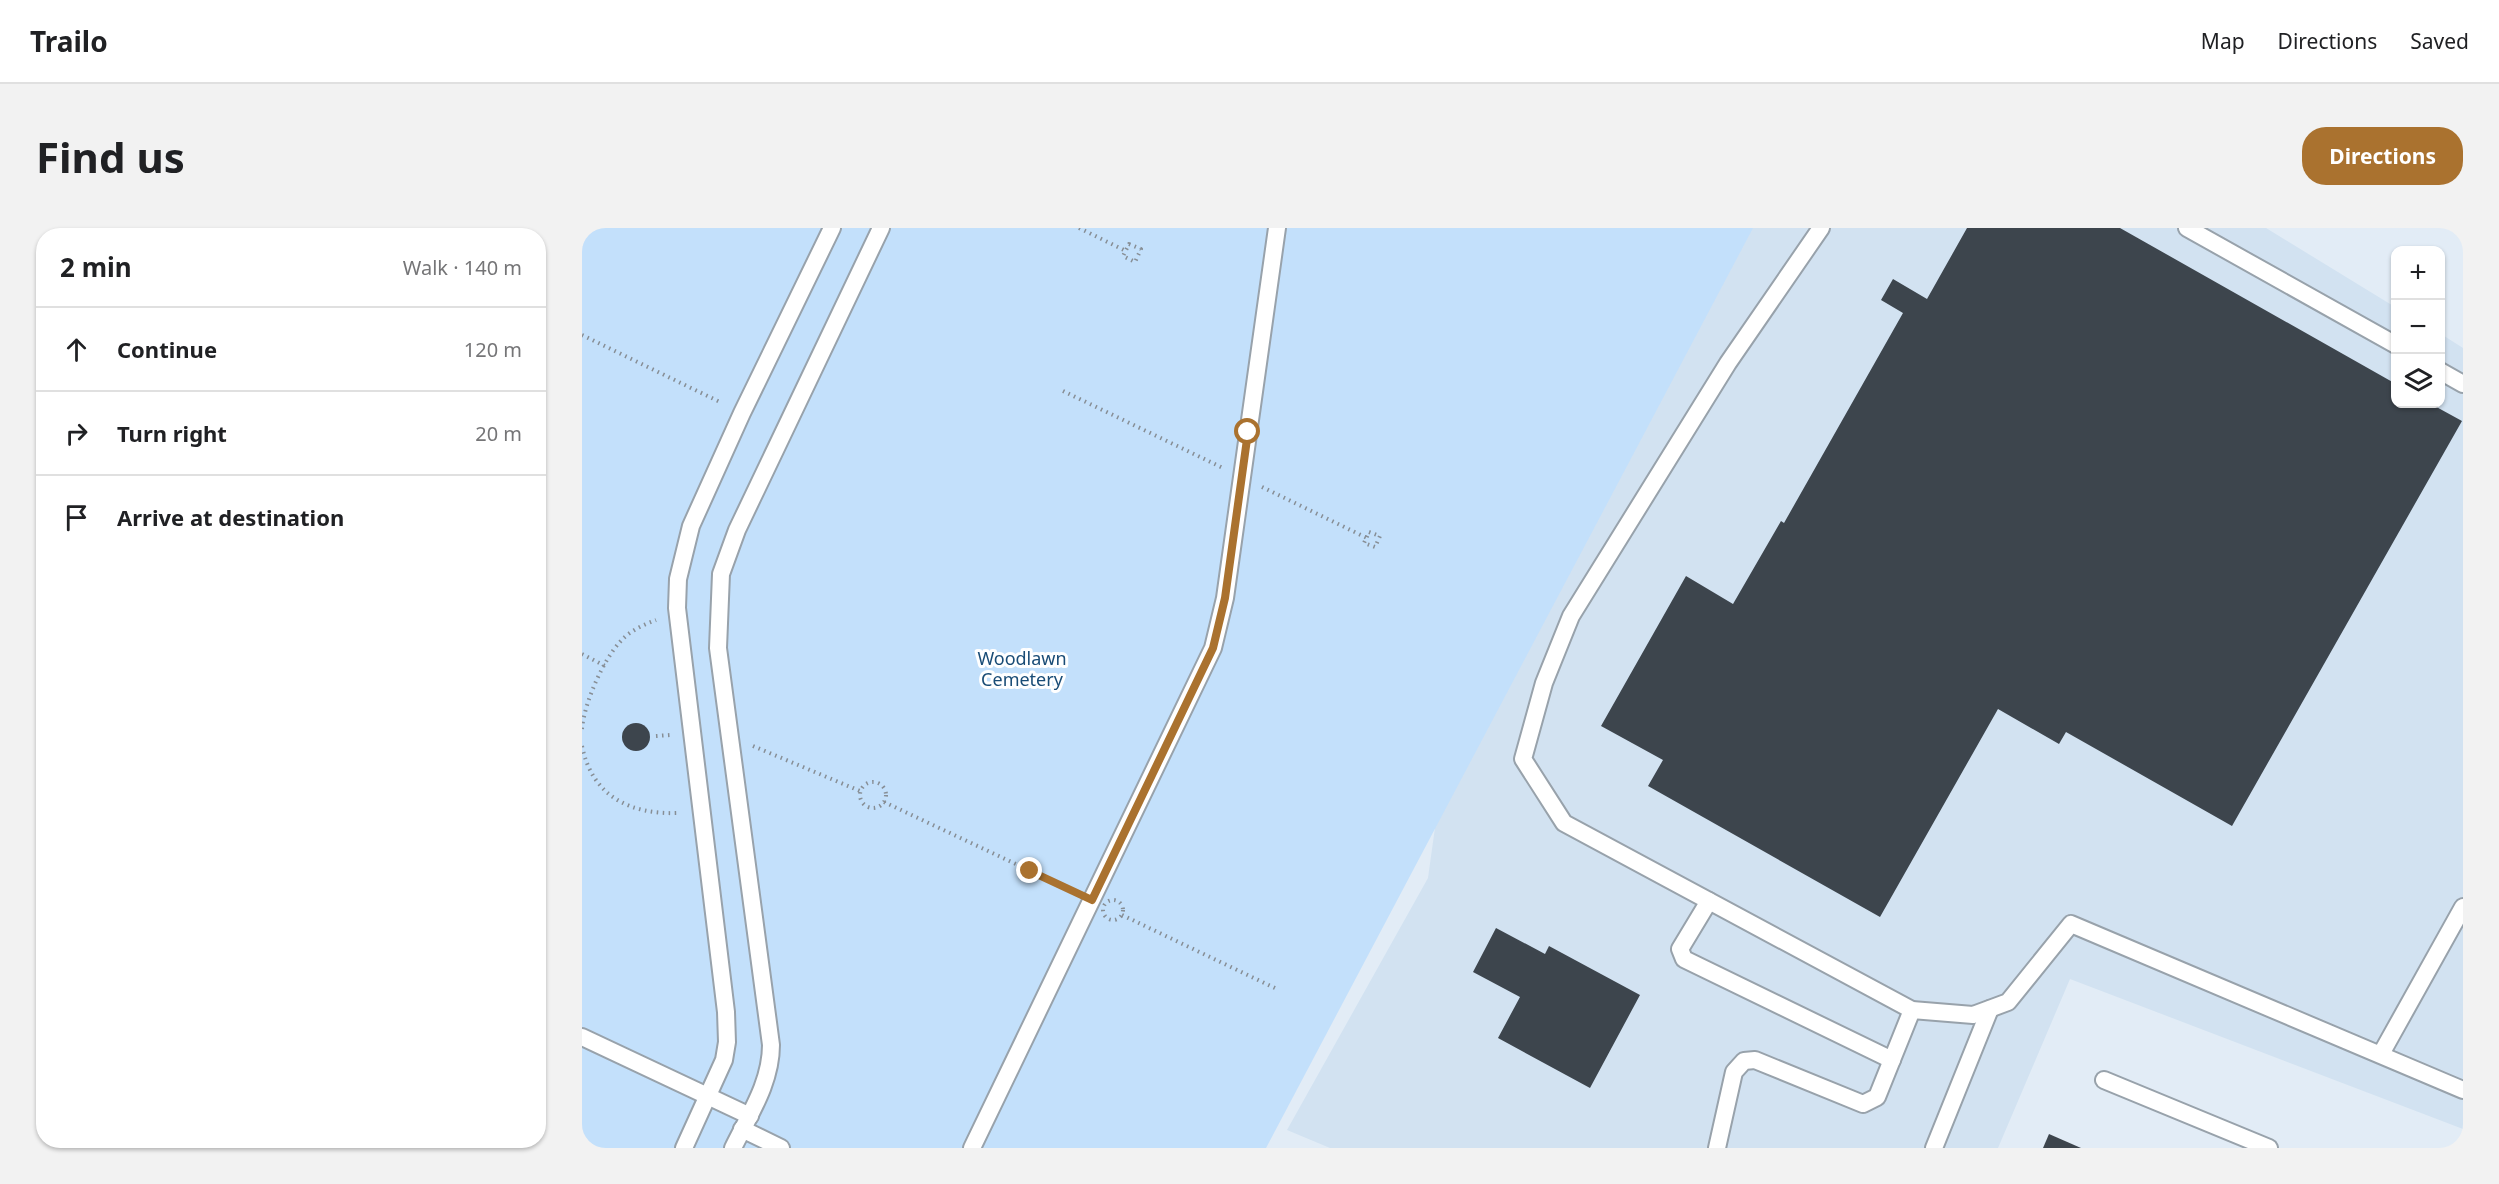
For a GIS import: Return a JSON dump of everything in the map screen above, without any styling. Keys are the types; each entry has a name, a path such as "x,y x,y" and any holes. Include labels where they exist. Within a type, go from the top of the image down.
{"lane":[{"path":"684,1148 724,1060 727,1041 677,608 678,579 691,526 742,413 832,228"},
{"path":"733,1148 767,1078 771,1061 771,1045 732,737 718,648 721,574 736,530 881,228"},
{"path":"972,1148 1213,648 1225,598 1277,228"},
{"path":"1821,228 1728,363 1571,616 1544,683 1523,759 1564,823 1912,1010 1973,1015 2008,1002 2071,924 2463,1090"},
{"path":"2187,228 2391,342"},
{"path":"2445,374 2463,384"},
{"path":"1709,901 1680,949 1684,959 1892,1060"},
{"path":"2381,1054 2463,907"},
{"path":"1934,1148 1990,1009"},
{"path":"1717,1148 1734,1072 1744,1061 1755,1060 1863,1104 1877,1097 1912,1010"},
{"path":"582,1037 708,1098 781,1148"},
{"path":"2104,1080 2269,1148"}],"path":[{"path":"1079,228 1126,251"},
{"path":"1129,244 1141,249 1135,262 1123,256 1126,251 1129,244"},
{"path":"582,335 742,413"},
{"path":"1063,391 1367,538"},
{"path":"582,729 590,700 618,643 629,633 663,618 677,608"},
{"path":"582,654 605,666"},
{"path":"732,737 860,790"},
{"path":"582,746 591,774 601,787 624,804 660,814 702,812"},
{"path":"877,782 885,791 884,802 876,808 866,806 860,800 860,790 867,783 877,782"},
{"path":"884,802 1092,900"},
{"path":"1122,915 1279,990"}],"shaded area":[{"path":"1743,228 2266,228 2391,305 2391,408 2445,408 2445,337 2463,348 2463,1129 2070,979 1998,1148 1330,1148 1287,1130 1428,878 1450,720"}],"green space":[{"name":"Woodlawn Cemetery","path":"582,228 1753,228 1266,1148 582,1148"}],"building":[{"path":"1967,228 2120,228 2391,381 2391,408 2438,408 2462,421 2232,826 2066,732 2059,744 1998,709 1880,917 1648,786 1663,760 1601,726 1686,576 1733,604 1781,521 1784,523 1903,313 1881,300 1893,279 1927,299"},
{"path":"636,723 646,727 650,737 646,747 636,751 626,747 622,737 626,727"},
{"path":"1496,928 1545,954 1549,946 1640,995 1590,1088 1498,1038 1520,997 1473,972"},
{"path":"2049,1134 2081,1148 2043,1148"}],"route":[{"path":"1030,871 1092,900 1213,648 1225,598 1248,432"}]}
